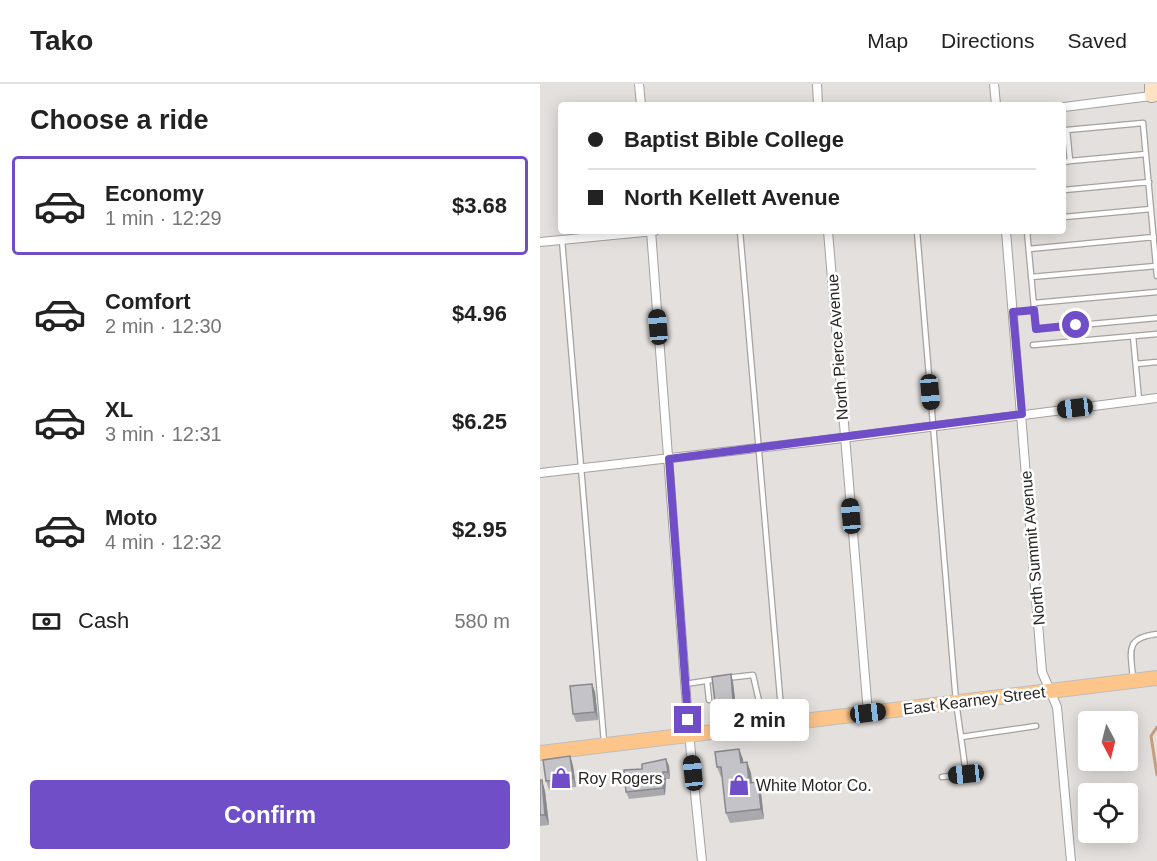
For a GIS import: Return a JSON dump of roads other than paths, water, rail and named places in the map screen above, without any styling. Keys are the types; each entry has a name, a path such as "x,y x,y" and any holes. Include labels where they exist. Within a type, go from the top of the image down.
{"main road":[{"name":"East Kearney Street","path":"540,753 1157,678"}],"street":[{"path":"639,84 641,102"},
{"path":"817,84 818,102"},
{"path":"994,84 996,102"},
{"path":"1066,107 1153,92"},
{"path":"540,242 621,234"},
{"path":"651,234 689,734 702,861"},
{"name":"North Pierce Avenue","path":"828,234 868,713"},
{"name":"North Summit Avenue","path":"1006,234 1042,672 1057,707 1071,861"},
{"path":"540,473 844,438 1157,398"}],"lane":[{"path":"1070,161 1067,130 1143,123 1157,276"},
{"path":"1066,162 1146,154"},
{"path":"1066,190 1149,182"},
{"path":"1066,218 1151,209"},
{"path":"740,234 782,723"},
{"path":"917,234 956,702 966,774 942,777"},
{"path":"1027,234 1036,329 1157,318"},
{"path":"1029,249 1154,237"},
{"path":"562,240 604,745"},
{"path":"1031,277 1156,266"},
{"path":"1034,303 1157,292"},
{"path":"1013,312 1034,310"},
{"path":"1033,345 1157,334"},
{"path":"1133,336 1139,400"},
{"path":"1136,364 1157,362"},
{"path":"1133,681 1131,648 1134,641 1142,636 1157,634"},
{"path":"685,684 753,675 764,725"},
{"path":"706,681 709,700"},
{"path":"962,737 1036,726"}],"waterway":[{"path":"1157,727 1151,736 1157,775"}],"place":[{"name":"Roy Rogers","path":"561,778"},
{"name":"White Motor Co.","path":"739,785"}]}
